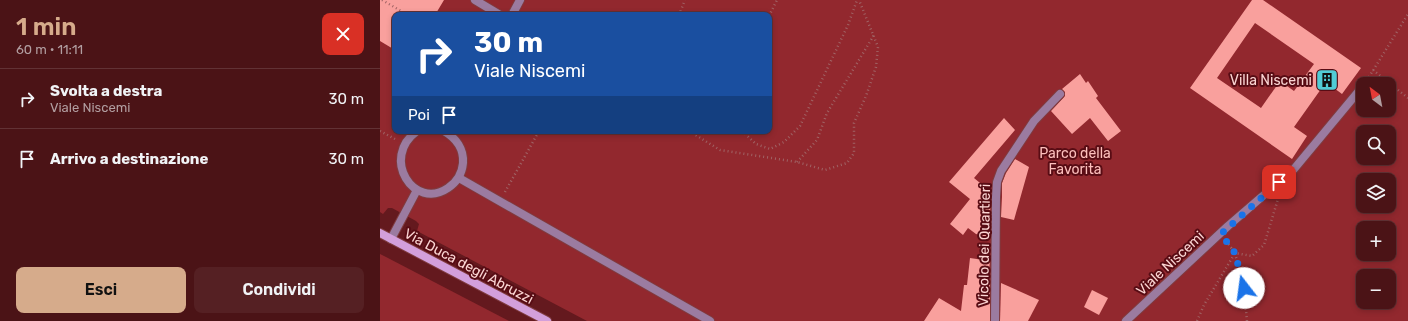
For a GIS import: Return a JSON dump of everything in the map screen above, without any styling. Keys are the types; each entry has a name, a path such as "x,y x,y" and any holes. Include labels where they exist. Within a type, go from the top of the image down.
{"street":[{"path":"475,0 495,12"},
{"path":"514,12 520,0"},
{"name":"Viale Niscemi","path":"1126,321 1294,169 1356,93"},
{"name":"Vicolo dei Quartieri","path":"995,321 996,197 1001,171 1034,121 1060,94"},
{"path":"412,134 403,143 399,152 399,170 406,182 417,190 426,193 435,193 452,185 458,178 463,168 464,157 460,147 454,138 449,134"},
{"path":"458,178 710,321"},
{"path":"391,239 417,190"},
{"name":"Via Duca degli Abruzzi","path":"380,233 547,321"}],"path":[{"path":"382,0 403,12"},
{"path":"680,12 684,0"},
{"path":"771,12 777,0"},
{"path":"694,134 720,150 797,162 826,170 847,163 854,153 854,123 866,96 876,67 878,47 858,0"},
{"path":"745,134 756,144 770,149 784,142 800,126 848,25 858,0"},
{"path":"1368,77 1408,14"},
{"path":"797,162 817,140 828,113 874,35"},
{"path":"1373,70 1408,98"},
{"path":"380,131 403,143"},
{"path":"500,202 537,134"},
{"path":"1235,253 1252,256 1264,245 1279,195"},
{"path":"1221,234 1235,253 1244,288 1246,321"},
{"path":"1197,321 1204,305 1235,253"}],"green space":[{"name":"Parco della Favorita","path":"380,0 1408,0 1408,321 587,321 417,231 419,224 416,221 392,208 388,208 383,214 380,212"},
{"path":"380,254 386,257 509,321 380,321"}],"building":[{"path":"380,0 444,0 437,12 392,12 392,48 380,41"},
{"name":"Villa Niscemi","path":"1252,0 1263,0 1361,68 1342,94 1326,82 1294,127 1307,136 1292,159 1190,88","holes":["1255,23 1314,64 1294,91 1280,81 1261,108 1217,78"]},
{"path":"1080,74 1086,83 1088,81 1098,96 1096,98 1121,131 1108,141 1090,118 1072,134 1051,111 1065,96 1065,92 1062,89"},
{"path":"1004,118 1015,130 974,178 991,192 987,237 976,234 968,228 963,235 950,224 970,199 949,182"},
{"path":"1015,159 1029,167 1014,220 1001,217 1002,183 1006,173"},
{"path":"970,258 990,261 988,278 990,279 990,321 924,321 939,298 961,311 964,285 967,285"},
{"path":"1001,283 1039,300 1028,321 1000,321"},
{"path":"1092,290 1108,298 1099,315 1084,307"}],"place":[{"name":"Villa Niscemi","path":"1327,80"}],"route":[{"path":"1244,288 1235,253 1221,234 1279,182"}]}
